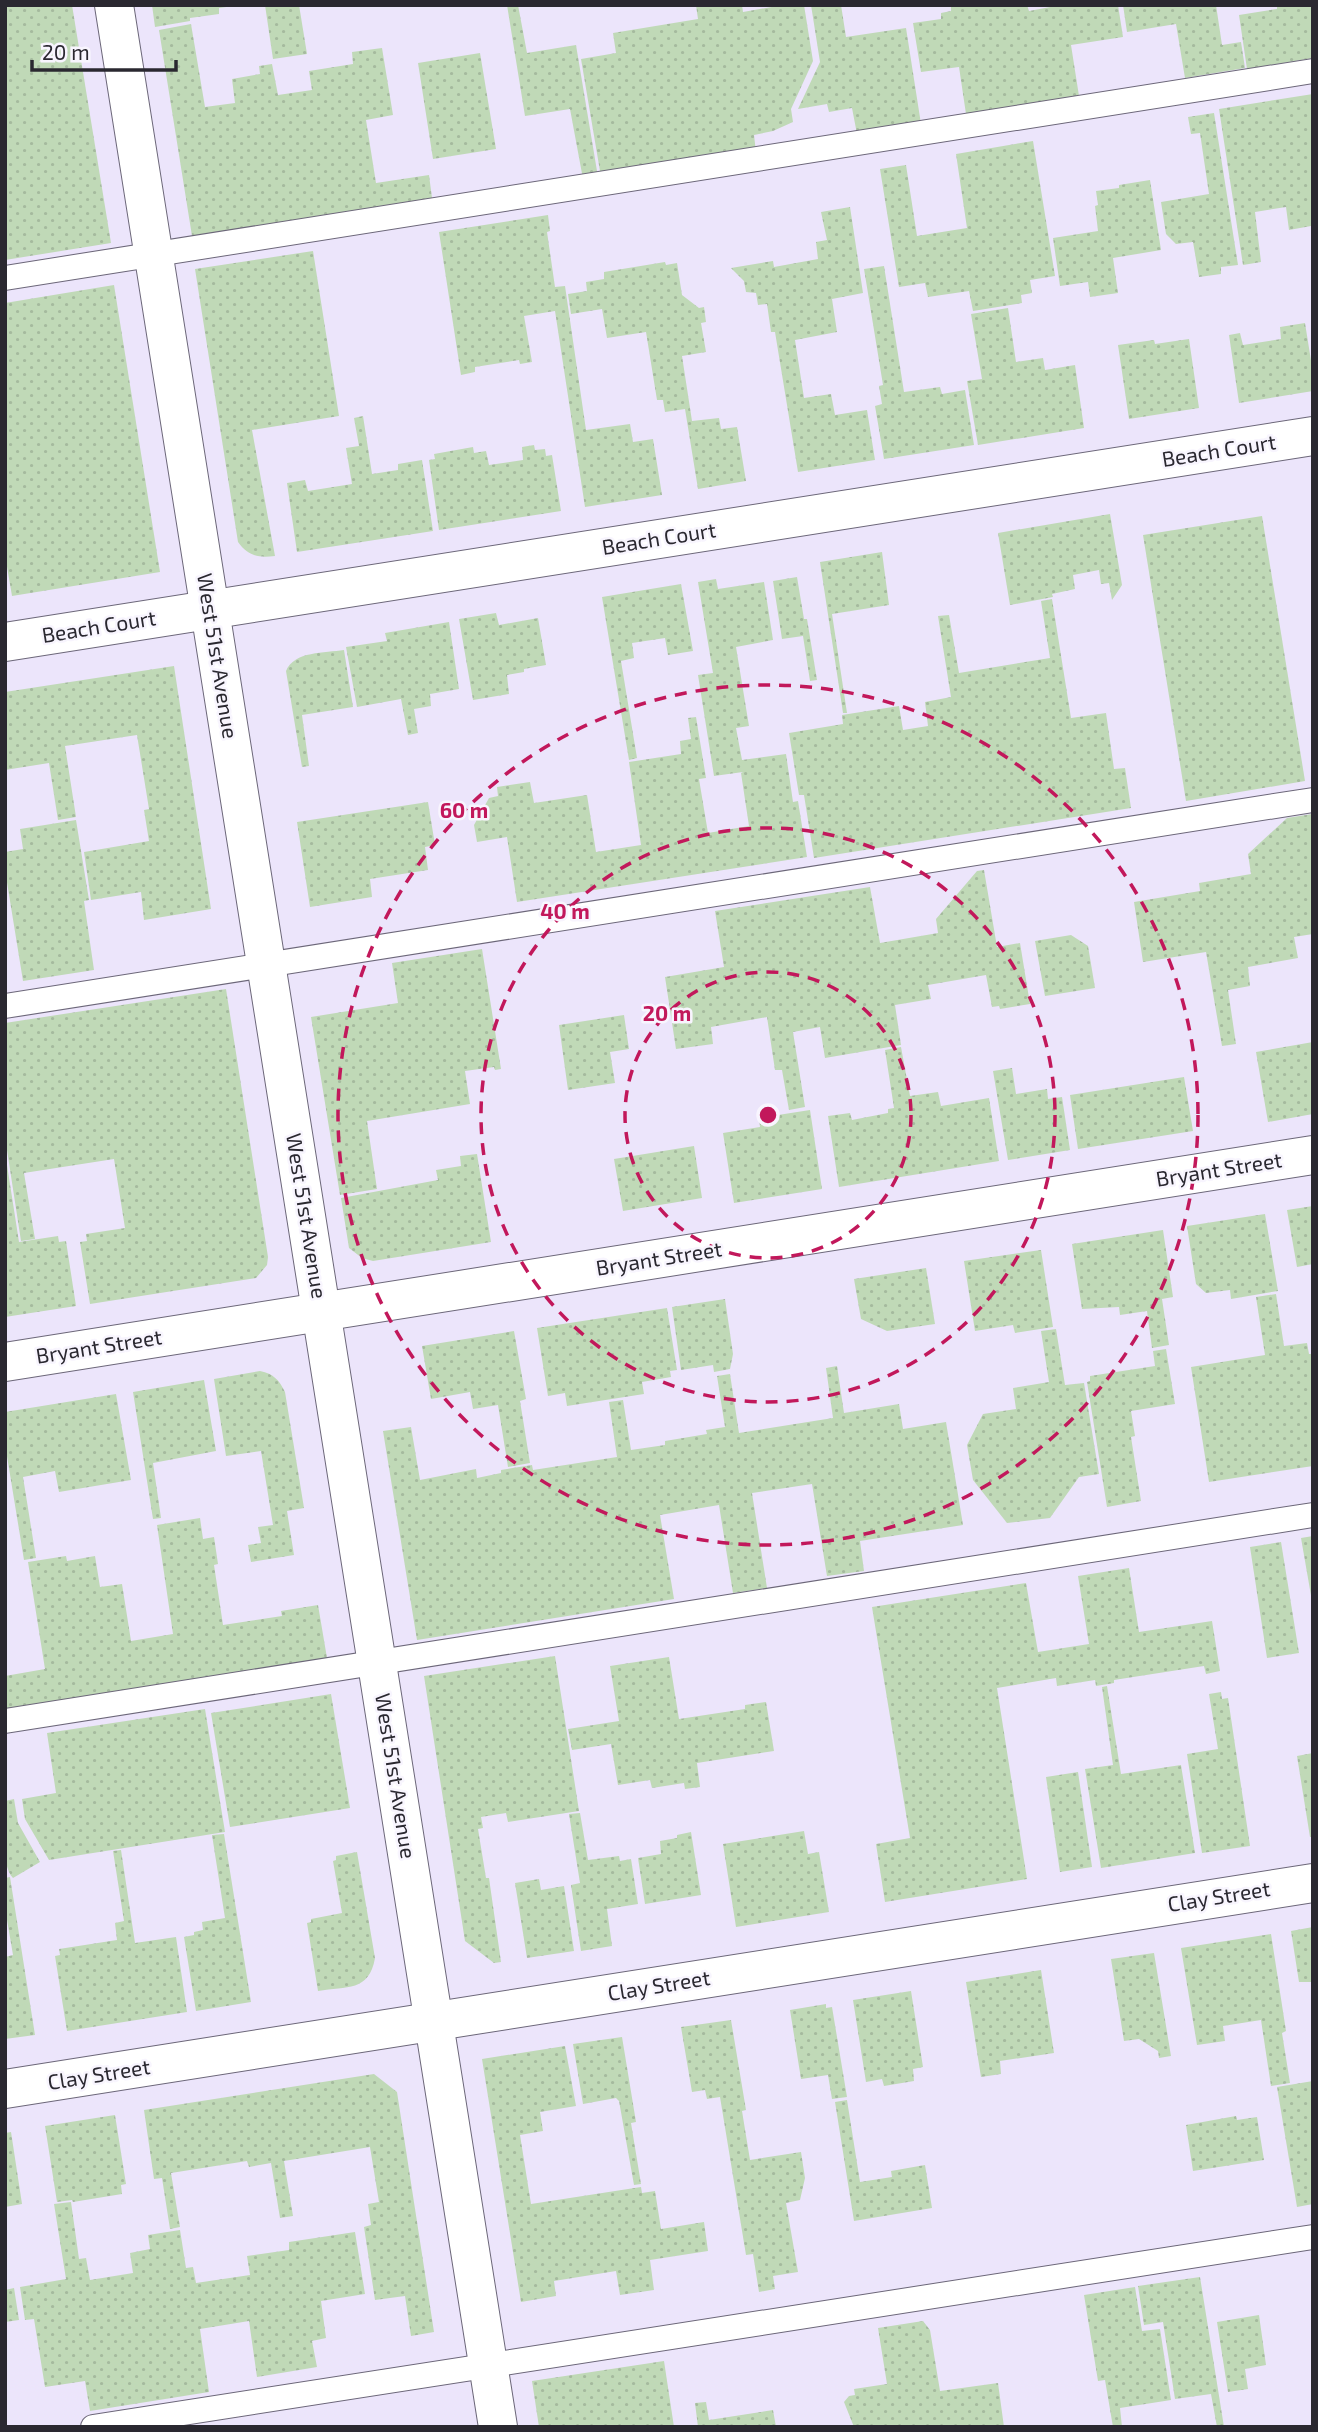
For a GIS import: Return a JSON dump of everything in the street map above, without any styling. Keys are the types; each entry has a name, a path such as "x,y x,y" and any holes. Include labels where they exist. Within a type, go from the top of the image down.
{"street":[{"name":"West 51st Avenue","path":"114,5 498,2427"},
{"name":"Beach Court","path":"5,642 1313,436"},
{"name":"Bryant Street","path":"5,1362 1313,1156"},
{"name":"Clay Street","path":"5,2090 1313,1882"}],"lane":[{"path":"5,278 1313,71"},
{"path":"5,1006 1313,800"},
{"path":"5,1721 1313,1515"},
{"path":"93,2427 1313,2237"}],"green space":[{"path":"5,5 72,5 111,243 5,260"},
{"path":"152,5 241,5 219,8 219,14 155,27"},
{"path":"265,5 299,5 307,54 273,59"},
{"path":"507,5 518,5 527,53 576,45 598,177 583,179 570,109 525,116"},
{"path":"696,5 742,5 743,12 783,5 804,5 813,61 791,109 793,122 773,131 754,135 756,152 601,177 581,59 616,53 613,33 698,19"},
{"path":"811,5 841,5 846,37 906,28 921,124 857,134 852,108 829,112 827,104 798,109 820,62"},
{"path":"951,5 1027,5 1029,11 1061,5 1118,5 1123,37 1071,45 1079,96 966,114 959,67 921,72 913,23 941,19 941,13 951,11"},
{"path":"1123,5 1216,5 1222,45 1241,42 1245,68 1185,78 1176,24 1127,32"},
{"path":"1277,5 1313,5 1313,58 1247,69 1239,15 1277,9"},
{"path":"191,24 205,107 235,103 232,79 260,74 259,66 272,64 278,95 312,90 309,71 353,64 352,52 382,48 393,115 366,120 376,183 429,175 432,198 192,236 159,30"},
{"path":"480,53 496,149 433,159 418,63"},
{"path":"1313,94 1313,235 1311,226 1289,230 1286,207 1255,212 1261,262 1243,265 1219,109"},
{"path":"1214,113 1238,265 1221,267 1221,274 1199,277 1193,242 1176,244 1166,234 1161,202 1209,194 1200,133 1191,134 1188,117"},
{"path":"1033,141 1055,276 1030,280 1032,293 1021,295 1022,303 973,311 969,291 928,297 925,283 899,287 880,169 906,165 917,236 967,228 956,154"},
{"path":"1150,180 1161,250 1113,258 1118,293 1090,297 1088,282 1060,286 1053,238 1098,231 1096,191"},
{"path":"850,207 863,293 832,299 837,332 795,340 804,398 831,394 835,415 867,410 875,460 798,472 775,332 771,332 767,304 758,305 756,293 746,292 744,281 731,268 773,261 774,267 818,259 816,242 827,240 821,212"},
{"path":"548,215 550,231 547,232 555,287 565,286 586,430 630,424 633,442 653,439 662,495 585,507 555,311 524,316 532,362 520,364 519,360 475,367 475,372 461,375 439,232"},
{"path":"313,251 339,416 252,430 275,556 263,557 250,553 238,542 195,269"},
{"path":"665,262 666,265 677,263 682,295 699,308 704,307 706,322 701,323 706,352 682,356 692,421 719,418 721,429 737,427 746,481 698,489 685,409 665,412 663,400 657,400 646,332 607,338 602,309 571,314 568,294 587,291 586,282 604,279 604,272"},
{"path":"884,266 904,392 940,387 942,394 965,390 974,445 884,459 875,406 882,404 879,386 883,385 864,269"},
{"path":"114,285 160,572 12,596 5,555 5,303"},
{"path":"1008,308 1016,362 1043,358 1045,370 1075,365 1084,428 978,445 967,381 982,379 971,314"},
{"path":"1305,323 1313,373 1313,391 1239,403 1229,335 1240,333 1243,345 1281,339 1280,327"},
{"path":"1189,339 1199,408 1129,419 1118,345 1154,340 1155,344"},
{"path":"363,416 372,474 398,470 398,464 422,460 433,531 297,552 287,483 305,480 308,491 352,484 346,448 359,446 354,418"},
{"path":"534,445 535,450 545,449 546,456 552,455 561,511 439,530 429,460 435,459 434,454 473,447 474,453 486,451 489,465 523,460 522,447"},
{"path":"1110,514 1122,585 1112,600 1109,583 1101,584 1099,570 1073,575 1075,589 1052,594 1053,597 1010,605 998,533"},
{"path":"1262,516 1305,781 1186,801 1143,535"},
{"path":"882,552 889,605 832,614 847,713 843,713 820,562"},
{"path":"797,577 817,680 810,681 803,636 782,639 773,581"},
{"path":"716,579 718,589 764,582 773,640 736,647 749,726 736,728 742,760 786,754 793,802 798,801 807,857 517,902 507,837 477,842 474,825 489,798 498,796 497,787 530,782 534,803 587,795 596,852 641,845 629,762 681,754 680,741 691,739 688,718 696,717 706,778 699,779 708,833 749,826 743,772 714,776 698,675 713,673 698,582"},
{"path":"681,584 693,651 668,655 665,638 632,643 634,658 621,661 637,758 629,760 602,597"},
{"path":"1052,599 1071,718 1106,713 1114,769 1125,768 1131,808 814,858 804,795 799,795 789,733 843,724 842,715 899,706 903,730 928,726 925,702 951,697 938,616 949,615 959,673 1050,658 1041,601"},
{"path":"496,613 499,625 538,618 546,665 507,675 509,694 473,700 459,619"},
{"path":"449,622 459,689 430,694 431,706 414,709 418,733 408,735 401,699 357,707 346,647 387,641 385,633"},
{"path":"344,650 353,707 302,715 309,766 302,767 286,671 290,664 303,656"},
{"path":"174,666 211,909 144,920 141,892 91,900 84,852 149,841 144,810 149,809 137,735 65,746 76,817 58,820 49,763 5,770 5,692"},
{"path":"428,802 435,845 425,847 428,870 370,879 372,897 310,907 297,822"},
{"path":"1312,814 1313,934 1294,937 1298,958 1248,967 1250,986 1228,990 1236,1044 1222,1046 1206,952 1143,962 1134,902 1200,891 1199,883 1251,874 1248,854 1287,818"},
{"path":"76,820 89,900 84,901 94,970 23,981 5,870 5,852 23,849 20,829"},
{"path":"984,870 997,947 1020,943 1030,1004 1000,1009 999,1006 992,1007 986,975 928,985 931,999 895,1005 901,1045 825,1058 820,1027 793,1032 805,1107 789,1110 782,1070 775,1070 767,1017 711,1027 713,1044 676,1049 665,977 724,967 715,911 870,887 880,943 938,933 936,919 977,871"},
{"path":"1071,935 1088,946 1095,988 1045,996 1035,941"},
{"path":"482,949 501,1069 495,1070 494,1067 465,1071 470,1104 367,1121 377,1189 340,1195 311,1017 398,1003 392,963"},
{"path":"226,989 268,1257 267,1265 256,1278 90,1304 80,1242 87,1241 86,1234 125,1228 114,1159 24,1173 35,1239 21,1241 5,1137 5,1023"},
{"path":"624,1015 629,1049 610,1052 615,1083 568,1090 559,1025"},
{"path":"1313,1042 1313,1114 1268,1122 1256,1052"},
{"path":"901,1047 910,1096 938,1092 941,1106 989,1098 999,1161 839,1187 828,1116 850,1113 852,1120 888,1113 888,1109 894,1108 885,1050"},
{"path":"1012,1068 1016,1094 1047,1089 1048,1099 1062,1097 1070,1150 1008,1160 993,1071"},
{"path":"1184,1077 1193,1131 1078,1149 1070,1095"},
{"path":"810,1110 822,1189 734,1203 723,1133 760,1127 759,1118"},
{"path":"694,1146 702,1198 623,1211 614,1159"},
{"path":"5,1152 19,1242 58,1236 59,1242 66,1241 76,1306 5,1317"},
{"path":"477,1154 491,1242 373,1261 362,1258 349,1248 341,1198 438,1180 436,1170 461,1166 460,1156"},
{"path":"1313,1206 1313,1264 1297,1267 1287,1210"},
{"path":"1265,1214 1278,1291 1231,1299 1230,1290 1206,1293 1196,1284 1187,1226"},
{"path":"1163,1230 1173,1297 1162,1299 1169,1345 1152,1348 1147,1311 1120,1315 1119,1307 1082,1309 1072,1244"},
{"path":"1041,1250 1053,1327 1015,1333 1013,1325 975,1331 964,1261"},
{"path":"926,1268 935,1324 887,1331 861,1319 854,1279"},
{"path":"1276,1294 1284,1346 1307,1343 1309,1354 1313,1354 1313,1466 1209,1482 1191,1367 1265,1355 1256,1297"},
{"path":"725,1299 733,1354 730,1369 714,1372 713,1365 681,1370 672,1307"},
{"path":"667,1308 677,1370 670,1371 671,1377 642,1382 644,1394 567,1406 565,1393 548,1396 537,1328"},
{"path":"1056,1329 1065,1385 1084,1383 1099,1474 1079,1477 1050,1518 1007,1523 973,1480 967,1445 983,1414 1016,1409 1013,1388 1049,1382 1041,1331"},
{"path":"514,1331 526,1399 520,1401 530,1463 508,1467 498,1405 473,1409 470,1392 431,1399 422,1346"},
{"path":"1166,1349 1175,1404 1131,1411 1135,1436 1131,1437 1141,1501 1107,1507 1087,1382 1090,1381 1090,1376 1155,1366 1153,1351"},
{"path":"837,1366 844,1413 899,1404 903,1429 946,1422 963,1525 860,1541 864,1571 827,1576 812,1484 752,1493 767,1588 733,1593 719,1505 660,1515 674,1599 417,1640 383,1431 411,1427 420,1480 476,1469 477,1478 501,1473 501,1470 532,1465 533,1470 617,1457 609,1402 623,1400 631,1450 665,1445 665,1441 707,1434 706,1430 725,1427 717,1376 730,1374 739,1433 833,1418 826,1368"},
{"path":"260,1371 276,1378 285,1392 304,1508 287,1511 294,1555 251,1562 248,1545 261,1543 258,1527 273,1525 261,1451 226,1456 214,1379"},
{"path":"204,1380 216,1451 153,1463 161,1518 153,1519 133,1392"},
{"path":"116,1394 131,1480 59,1492 55,1471 23,1477 36,1558 24,1560 5,1444 5,1412"},
{"path":"200,1518 203,1539 214,1537 218,1564 214,1565 223,1625 282,1616 281,1611 318,1605 327,1658 5,1709 5,1676 45,1669 28,1562 66,1556 67,1561 95,1556 100,1587 122,1584 131,1641 173,1634 157,1525"},
{"path":"1313,1536 1313,1607 1301,1538"},
{"path":"1281,1542 1299,1653 1267,1658 1250,1547"},
{"path":"1129,1568 1139,1632 1212,1621 1220,1671 1206,1674 1204,1666 1114,1680 1114,1683 1096,1686 1095,1680 1057,1686 1056,1678 997,1688 1027,1879 885,1902 876,1844 910,1838 872,1607 1026,1583 1038,1652 1089,1644 1078,1576"},
{"path":"555,1656 579,1811 508,1822 506,1813 481,1817 483,1828 478,1829 486,1878 489,1878 501,1962 494,1963 465,1941 424,1676"},
{"path":"669,1657 679,1719 745,1709 745,1705 766,1702 774,1751 697,1763 700,1787 685,1789 684,1783 652,1788 650,1780 618,1785 611,1744 572,1750 568,1729 619,1721 610,1666"},
{"path":"1107,1686 1121,1774 1181,1765 1195,1853 1101,1868 1085,1769 1113,1765 1102,1687"},
{"path":"1221,1692 1222,1699 1228,1698 1250,1846 1202,1853 1187,1754 1218,1749 1209,1694"},
{"path":"331,1694 350,1808 230,1827 211,1713"},
{"path":"205,1709 225,1832 49,1860 25,1819 22,1799 56,1793 47,1733"},
{"path":"1313,1753 1313,1837 1310,1837 1297,1756"},
{"path":"1078,1772 1092,1867 1060,1872 1046,1777"},
{"path":"14,1799 18,1823 40,1862 13,1878 6,1863 4,1829 5,1801"},
{"path":"580,1813 588,1860 619,1856 620,1861 631,1859 638,1904 607,1909 612,1946 581,1951 571,1885 580,1883 569,1814"},
{"path":"804,1831 808,1854 819,1852 829,1912 736,1927 723,1844"},
{"path":"691,1832 701,1895 645,1904 638,1858 661,1854 660,1841"},
{"path":"224,1834 251,2002 196,2011 184,1937 203,1930 202,1922 225,1918 212,1835"},
{"path":"121,1850 135,1943 176,1937 187,2012 67,2031 55,1956 60,1955 59,1949 117,1940 115,1923 124,1921 113,1851"},
{"path":"357,1852 375,1958 372,1969 368,1977 355,1985 318,1991 307,1923 311,1922 311,1919 342,1913 333,1861 336,1856"},
{"path":"10,1877 35,2035 5,2039 5,1957 13,1955 5,1908 5,1878"},
{"path":"539,1879 541,1890 564,1886 574,1951 527,1958 515,1883"},
{"path":"1313,1927 1313,1982 1299,1982 1291,1931"},
{"path":"1271,1934 1286,2031 1282,2033 1290,2083 1271,2086 1261,2020 1223,2026 1225,2041 1197,2045 1181,1948"},
{"path":"1154,1953 1171,2056 1159,2058 1158,2051 1139,2039 1124,2041 1111,1959"},
{"path":"1041,1970 1054,2053 1000,2061 1001,2074 981,2077 966,1982"},
{"path":"911,1991 923,2067 913,2069 914,2081 884,2086 882,2079 866,2082 853,2000"},
{"path":"826,2004 826,2008 832,2007 847,2097 832,2099 828,2075 801,2079 790,2010"},
{"path":"731,2020 746,2110 742,2111 750,2160 801,2152 805,2178 800,2200 786,2203 798,2272 773,2276 775,2289 759,2292 753,2254 746,2255 720,2097 707,2099 705,2090 692,2092 681,2027"},
{"path":"622,2037 636,2122 631,2123 641,2184 634,2185 619,2101 616,2098 583,2104 573,2044"},
{"path":"565,2046 576,2106 540,2112 543,2131 520,2135 531,2204 641,2187 642,2193 655,2191 661,2229 704,2222 708,2251 650,2260 654,2290 620,2295 616,2271 554,2281 556,2296 521,2302 482,2059"},
{"path":"374,2074 397,2092 434,2332 411,2336 405,2296 375,2300 364,2227 371,2225 368,2204 379,2202 370,2147 284,2161 293,2216 280,2218 271,2163 249,2167 247,2161 171,2173 180,2227 170,2229 162,2178 154,2179 144,2110"},
{"path":"1313,2081 1313,2204 1297,2207 1277,2087"},
{"path":"847,2100 860,2182 892,2177 891,2171 925,2165 932,2208 854,2221 835,2102"},
{"path":"115,2115 126,2184 121,2185 122,2194 57,2202 45,2126"},
{"path":"1236,2116 1237,2120 1257,2117 1264,2160 1193,2171 1186,2125"},
{"path":"11,2132 22,2204 5,2207 5,2133"},
{"path":"71,2202 79,2259 86,2258 90,2280 133,2273 130,2253 150,2249 148,2235 180,2230 186,2268 193,2267 196,2283 250,2275 247,2256 289,2250 289,2242 355,2232 365,2294 321,2301 326,2338 312,2341 317,2367 257,2377 249,2321 200,2329 209,2392 90,2411 85,2381 45,2387 34,2319 25,2320 20,2287 66,2279 54,2204"},
{"path":"1200,2277 1224,2427 1217,2427 1211,2394 1175,2399 1163,2322 1144,2325 1138,2286"},
{"path":"1135,2287 1142,2331 1160,2329 1171,2400 1120,2408 1122,2427 1113,2427 1105,2380 1098,2381 1084,2295"},
{"path":"14,2288 19,2320 5,2322 5,2290"},
{"path":"1259,2315 1266,2365 1245,2369 1248,2389 1228,2392 1217,2322"},
{"path":"923,2321 930,2330 940,2391 998,2383 1004,2427 854,2427 844,2402 849,2396 855,2395 854,2389 887,2384 878,2328"},
{"path":"664,2361 674,2427 539,2427 532,2381"},
{"path":"706,2402 709,2420 773,2410 776,2427 698,2427 695,2403"}]}
